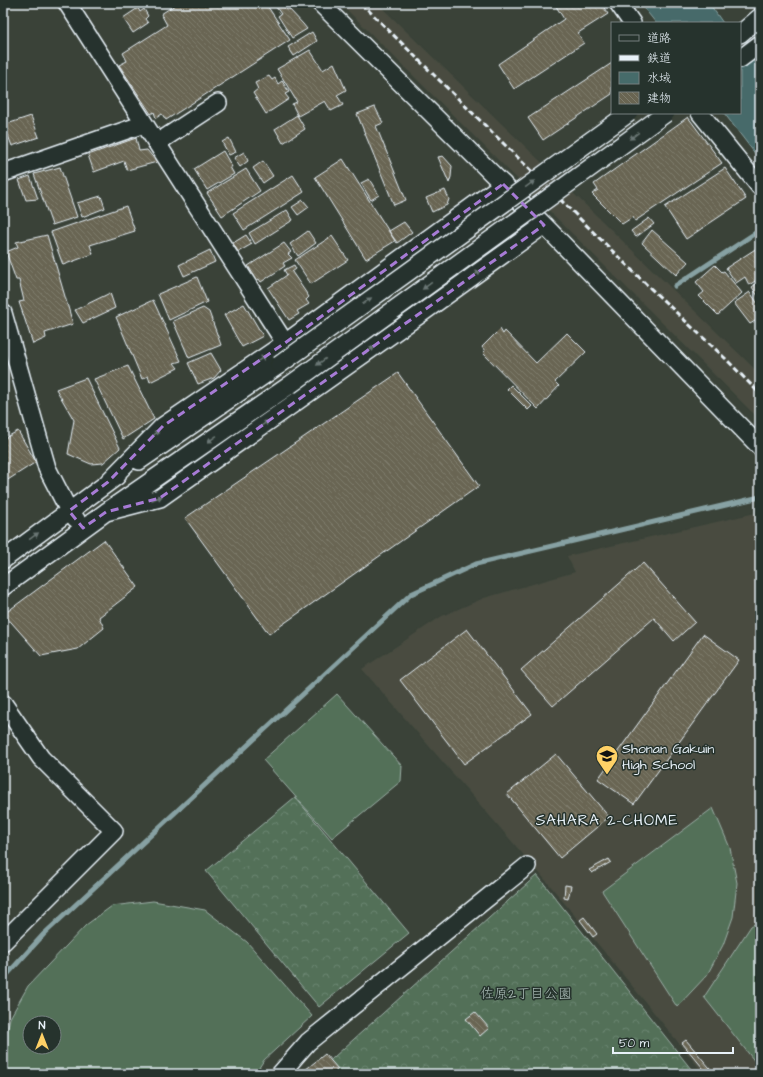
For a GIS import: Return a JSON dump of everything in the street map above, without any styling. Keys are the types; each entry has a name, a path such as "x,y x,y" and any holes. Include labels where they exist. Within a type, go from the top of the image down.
{"street":[{"path":"67,3 285,343"},
{"path":"320,3 544,225 760,447"},
{"path":"618,3 631,22"},
{"path":"743,31 760,17"},
{"path":"741,58 759,45"},
{"path":"157,143 218,103"},
{"path":"3,560 108,482 279,365 628,114"},
{"path":"3,587 83,528 290,385 665,114"},
{"path":"701,114 760,187"},
{"path":"3,174 144,124"},
{"path":"108,482 163,426 285,343 503,184"},
{"path":"474,205 513,247"},
{"path":"106,512 160,498 544,225"},
{"path":"3,312 47,468 69,511 83,528"},
{"path":"3,703 41,758 114,831 3,942"},
{"path":"280,1074 308,1042 527,866"}],"highlighted area":[{"path":"503,184 544,225 160,498 106,512 83,528 69,511 108,482 163,426 285,343"}],"shaded area":[{"path":"340,3 377,3 760,374 760,420"},
{"name":"Shonan Gakuin High School","path":"760,512 760,1074 704,1074 548,883 362,669 442,616 484,598 575,572 567,556"}],"green space":[{"path":"337,694 402,766 401,781 332,838 263,760"},
{"path":"295,797 409,933 319,1007 206,871"},
{"path":"713,808 730,848 737,883 733,917 723,945 707,975 677,1007 602,891"},
{"name":"佐原2丁目公園","path":"537,875 695,1074 315,1074"},
{"path":"153,901 205,910 247,942 312,1016 264,1060 255,1074 6,1074 3,1049 10,1018 28,986 86,925 112,906"},
{"path":"760,921 760,1068 704,997 751,926"}],"water":[{"path":"640,3 709,3 722,22 655,22"},
{"path":"741,45 760,69 760,160 725,114 741,114"}],"building":[{"path":"178,3 271,3 272,5 268,7 290,40 166,120 162,114 156,118 154,112 151,114 119,65 127,61 123,53 167,25 161,14"},
{"path":"273,3 281,3 287,10 289,9 307,29 292,38 278,16 281,14"},
{"path":"554,3 601,3 608,14 578,33 584,43 514,89 498,64 564,19"},
{"path":"138,8 140,12 144,9 148,16 145,19 148,23 133,33 123,18"},
{"path":"312,32 317,41 294,56 288,47"},
{"path":"310,50 323,70 334,63 346,90 337,95 343,105 331,111 325,101 298,116 292,104 297,102 277,69"},
{"path":"611,64 611,95 543,140 528,118"},
{"path":"269,76 272,80 275,78 278,84 282,81 289,92 285,94 289,99 266,114 253,93 258,89 255,83"},
{"path":"375,107 383,123 376,126 406,200 394,205 357,114"},
{"path":"297,115 305,129 283,143 275,129"},
{"path":"31,116 39,137 12,146 4,125"},
{"path":"688,117 722,163 635,221 633,217 622,224 592,194 598,190 594,184"},
{"path":"136,138 139,151 147,150 157,162 127,170 124,161 94,172 88,155"},
{"path":"229,138 236,152 229,155 222,142"},
{"path":"223,151 232,167 230,167 234,174 207,190 194,169"},
{"path":"244,152 248,161 240,167 234,158"},
{"path":"443,156 452,166 449,183 438,157"},
{"path":"343,159 395,241 366,259 315,177"},
{"path":"263,161 273,176 263,183 253,168"},
{"path":"60,167 77,217 52,225 34,174"},
{"path":"725,168 746,199 686,239 665,207"},
{"path":"246,169 260,191 222,216 207,193"},
{"path":"293,175 304,192 244,230 233,213"},
{"path":"30,176 38,199 26,200 19,180"},
{"path":"369,179 379,195 371,200 361,183"},
{"path":"445,190 449,199 447,205 432,212 426,198"},
{"path":"101,196 105,208 82,217 77,203"},
{"path":"303,200 309,207 298,215 292,207"},
{"path":"126,206 135,231 90,245 93,254 63,265 51,232"},
{"path":"287,210 293,220 255,244 249,233"},
{"path":"649,218 654,224 636,237 631,231"},
{"path":"404,222 412,232 397,243 389,231"},
{"path":"652,230 688,262 676,275 642,243"},
{"path":"308,231 316,243 298,256 290,244"},
{"path":"47,235 73,324 45,333 46,338 33,344 19,302 24,301 19,280 16,280 6,252 18,247 16,242"},
{"path":"246,235 252,244 238,252 233,243"},
{"path":"332,236 348,260 311,284 295,260"},
{"path":"284,243 291,252 288,254 292,258 283,263 285,266 261,282 259,279 257,280 248,266"},
{"path":"760,246 760,278 749,285 745,277 736,283 726,268"},
{"path":"210,250 215,262 184,276 179,265"},
{"path":"294,265 296,269 292,272 309,297 306,300 309,304 297,311 299,314 289,320 268,288 287,275 284,270"},
{"path":"715,265 722,272 724,271 742,293 718,315 699,296 704,292 696,282"},
{"path":"197,277 207,302 169,320 158,294"},
{"path":"760,281 760,299 752,287"},
{"path":"750,292 760,307 760,318 750,324 734,303"},
{"path":"110,293 115,308 83,323 75,310"},
{"path":"153,300 181,361 174,363 178,368 150,382 148,376 142,379 116,317"},
{"path":"244,304 263,336 242,347 224,315"},
{"path":"203,308 209,312 221,345 189,358 173,321"},
{"path":"500,329 503,334 505,331 536,363 567,333 586,352 555,382 559,386 538,409 483,353 485,351 482,347"},
{"path":"211,353 221,370 214,378 198,384 188,363"},
{"path":"128,366 154,419 123,439 94,379"},
{"path":"398,373 479,486 269,634 185,518"},
{"path":"86,378 120,448 103,463 91,464 68,454 74,420 56,389"},
{"path":"511,385 532,406 528,410 507,389"},
{"path":"18,431 36,462 3,483 3,439"},
{"path":"104,540 138,587 99,617 104,628 78,649 41,656 4,614"},
{"path":"643,563 695,622 674,641 654,618 553,706 521,670"},
{"path":"467,629 532,714 464,764 400,680"},
{"path":"703,634 739,660 634,804 598,779"},
{"path":"556,754 609,817 560,858 507,794"},
{"path":"609,859 611,862 592,873 589,870"},
{"path":"565,885 571,886 568,899 564,898"},
{"path":"584,917 597,934 593,937 580,920"},
{"path":"475,1012 489,1028 480,1036 466,1019"},
{"path":"686,1040 715,1074 708,1074 682,1043"},
{"path":"325,1054 338,1069 332,1074 300,1074"}],"waterway":[{"path":"675,286 760,230"},
{"path":"3,979 44,934 411,594 476,564 760,497"}],"railway":[{"path":"361,3 648,286 726,359 760,394"}],"place":[{"name":"Shonan Gakuin High School","path":"607,776"}],"district":[{"name":"SAHARA 2-CHOME","path":"607,820"}]}
